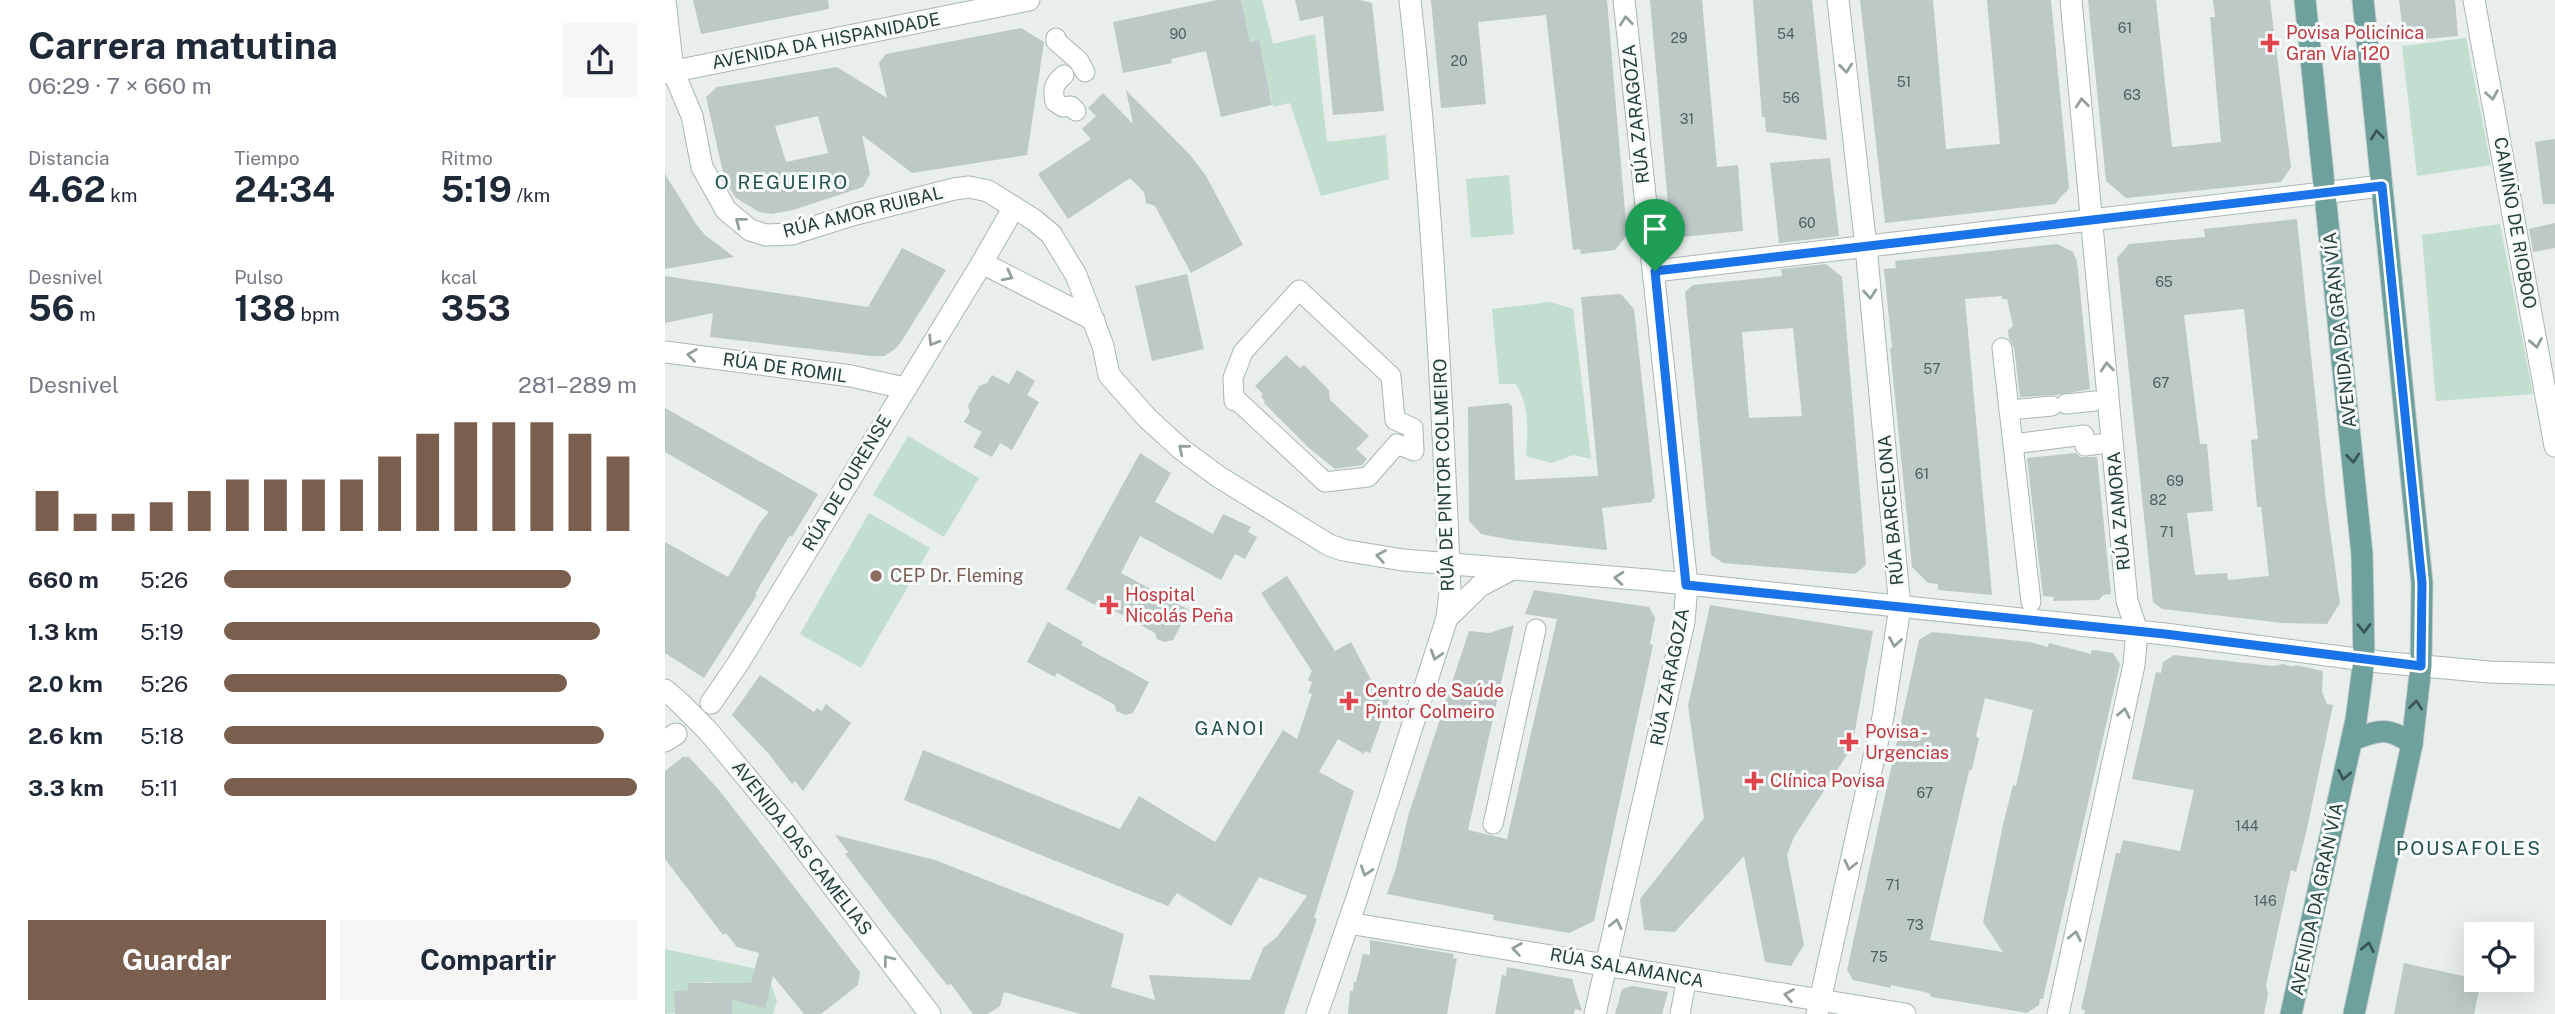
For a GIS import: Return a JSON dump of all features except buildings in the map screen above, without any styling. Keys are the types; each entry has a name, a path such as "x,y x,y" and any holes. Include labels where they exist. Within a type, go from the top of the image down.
{"main road":[{"name":"AVENIDA DA GRAN VÍA","path":"2291,1014 2352,740 2364,660 2362,554 2305,0"},
{"path":"2354,1014 2412,744 2421,666 2422,583 2363,0"},
{"path":"2352,740 2377,731 2397,733 2412,744"}],"street":[{"name":"RÚA AMOR RUIBAL","path":"665,0 669,72 692,116 702,167 726,210 750,230 766,235 792,234 927,194 969,187 988,191 1051,234 1076,275 1103,346 1109,374 1122,392 1181,449 1220,477 1329,545 1403,560 1686,585 2137,631 2364,660"},
{"name":"AVENIDA DA HISPANIDADE","path":"669,72 1029,0"},
{"name":"RÚA DE PINTOR COLMEIRO","path":"1317,1014 1447,618 1450,591 1443,400 1431,229 1410,0"},
{"name":"RÚA ZARAGOZA","path":"1595,1014 1684,622 1686,585 1655,271 1649,242 1624,0"},
{"name":"RÚA BARCELONA","path":"1818,1007 1883,717 1900,607 1866,247 1838,0"},
{"name":"RÚA ZAMORA","path":"2058,1014 2134,665 2137,631 2127,601 2071,0"},
{"name":"CAMIÑO DE RIOBOO","path":"2474,0 2555,446"},
{"path":"1056,37 1056,41 1079,61 1068,75 1056,82 1053,92 1055,102 1076,110"},
{"path":"1655,271 2382,186"},
{"name":"RÚA DE OURENSE","path":"711,703 746,650 1014,207"},
{"path":"982,263 1094,320"},
{"path":"1299,290 1391,376 1395,420 1413,428 1414,451 1397,444 1368,477 1325,482 1238,401 1234,401 1233,378 1243,352 1299,290"},
{"path":"2002,348 2031,602"},
{"name":"RÚA DE ROMIL","path":"665,352 851,376 904,388"},
{"path":"2009,410 2095,401"},
{"path":"2013,444 2084,435 2085,446 2100,444"},
{"path":"1447,618 1480,586 1512,569"},
{"path":"1493,824 1536,629"},
{"path":"2364,660 2555,674"},
{"name":"AVENIDA DAS CAMELIAS","path":"671,695 708,731 783,821 930,1014"},
{"name":"RÚA SALAMANCA","path":"1349,923 1607,964 1818,1007 1905,1014"},
{"path":"1680,1014 1685,988"}],"green space":[{"path":"1241,0 1262,0 1273,44 1315,34 1327,142 1386,135 1389,179 1321,196 1290,103 1273,107 1259,41 1250,42"},
{"path":"2466,38 2491,165 2417,176 2402,46"},
{"path":"1509,175 1514,234 1471,238 1466,179"},
{"path":"2500,224 2533,394 2436,401 2422,235"},
{"path":"1550,302 1573,309 1591,459 1573,455 1552,463 1526,456 1527,419 1521,393 1516,384 1499,384 1492,309"},
{"path":"908,436 979,478 944,537 873,495"},
{"path":"869,513 930,548 861,668 800,634"},
{"path":"665,949 766,971 777,1001 773,1014 732,1014 732,1005 713,982 688,983 688,990 674,991 675,1013 665,1014"}],"place":[{"name":"Povisa Policínica Gran Vía 120","path":"2270,43"},
{"name":"CEP Dr. Fleming","path":"876,576"},
{"name":"Hospital Nicolás Peña","path":"1109,605"},
{"name":"Centro de Saúde Pintor Colmeiro","path":"1349,701"},
{"name":"Povisa - Urgencias","path":"1849,742"},
{"name":"Clínica Povisa","path":"1754,781"}],"district":[{"name":"O REGUEIRO","path":"782,182"},
{"name":"GANOI","path":"1230,728"},
{"name":"POUSAFOLES","path":"2469,848"}],"route":[{"path":"2382,186 2422,583 2421,666 2165,634 1686,585 1655,271 2382,186"}]}
